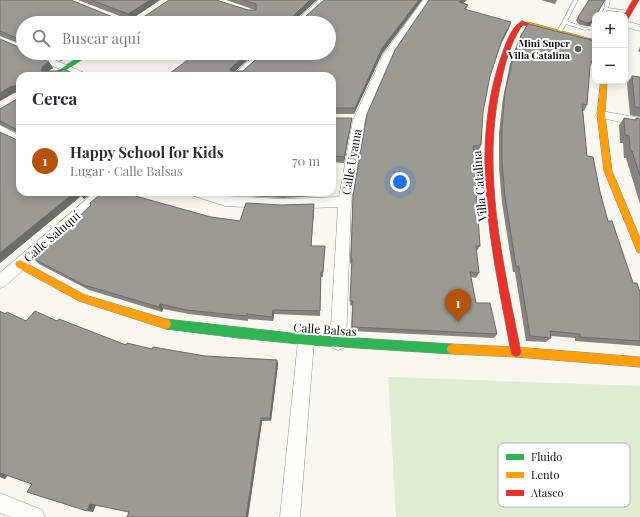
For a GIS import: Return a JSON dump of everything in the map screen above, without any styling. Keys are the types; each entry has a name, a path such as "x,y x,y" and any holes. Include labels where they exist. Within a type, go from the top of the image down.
{"street":[{"path":"306,16 324,0"},
{"path":"628,14 636,0"},
{"name":"Calle Uyama","path":"338,343 345,202 359,120 388,56 423,1"},
{"path":"628,19 640,22"},
{"path":"628,19 640,28"},
{"name":"Villa Catalina","path":"516,352 498,244 488,146 495,84 507,48 522,23 559,32"},
{"path":"559,32 592,41"},
{"path":"0,39 16,46"},
{"path":"47,60 74,72"},
{"path":"59,72 77,60"},
{"path":"242,72 255,60"},
{"path":"604,84 601,115 608,171 640,249"},
{"path":"601,115 640,122"},
{"path":"346,120 359,120"},
{"path":"0,129 16,139"},
{"name":"Calle Saluquí","path":"0,282 98,196"},
{"path":"208,196 225,201 282,204 345,202"},
{"name":"Calle Balsas","path":"20,264 82,298 159,323 234,334 306,341 516,352 640,362"},
{"path":"290,517 306,341"},
{"path":"0,503 35,517"}],"lane":[{"path":"559,32 576,0"},
{"path":"604,12 608,0"},
{"path":"606,9 613,12"},
{"path":"564,22 585,29 592,28"}],"green space":[{"path":"388,377 640,386 640,517 396,517"}],"building":[{"path":"0,0 71,0 110,16 16,16 16,38 0,31"},
{"path":"91,0 150,0 128,14"},
{"path":"169,0 216,0 248,10 256,10 256,4 243,0 310,0 293,16 145,16"},
{"path":"324,0 419,0 382,48 355,108 336,108 336,72 171,72 188,60 240,60 230,69 230,71 243,71 255,60 336,60 336,16 306,16"},
{"path":"429,0 462,0 459,2 468,5 464,9 511,22 502,40 490,76 483,112 481,145 473,146 480,246 476,246 479,273 470,272 476,303 490,303 497,334 352,327 353,301 350,301 353,196 367,114 395,50"},
{"path":"589,0 605,0 598,12 592,12 591,22 587,23 579,20 578,17"},
{"path":"528,24 592,40 592,61 590,66 587,105 582,104 587,156 593,157 608,221 612,221 633,283 637,283 640,292 640,341 580,337 580,334 550,331 551,338 530,336 519,267 516,266 505,197 502,162 502,127 505,92 513,58 521,35"},
{"path":"0,39 16,46 16,60 45,60 49,62 43,66 41,71 60,71 64,69 70,72 16,72 16,85 0,93"},
{"path":"632,76 640,77 640,108 635,107"},
{"path":"16,100 16,129 0,121 0,109"},
{"path":"336,118 352,118 344,157 336,156"},
{"path":"624,118 636,120 636,118 640,119 640,176 632,151 630,150 629,136 625,135"},
{"path":"0,132 16,140 16,196 70,196 0,253"},
{"path":"98,196 135,196 211,217 240,221 246,203 282,205 314,204 311,246 325,246 323,272 321,272 320,311 273,310 272,317 186,310 160,304 159,307 84,285 34,259 91,205 90,203"},
{"path":"0,311 5,314 7,312 26,321 35,311 57,321 59,319 126,345 127,343 152,349 153,347 205,356 277,360 270,418 261,418 246,517 127,517 129,512 90,504 87,511 27,492 32,484 0,473"}],"traffic: fast":[{"path":"59,72 78,60"},
{"path":"166,324 309,340 452,349"}],"traffic: slow":[{"path":"528,24 592,41"},
{"path":"604,84 601,115 608,171 640,249"},
{"path":"20,264 82,298 166,324"},
{"path":"452,349 516,352 640,362"}],"traffic: jam":[{"path":"628,14 636,0"},
{"path":"516,352 502,281 491,208 489,135 493,99 505,54 511,39 519,26 522,23 528,24"}],"place":[{"name":"Mini Super Villa Catalina","path":"578,49"},
{"name":"Happy School for Kids","path":"458,322"}]}
